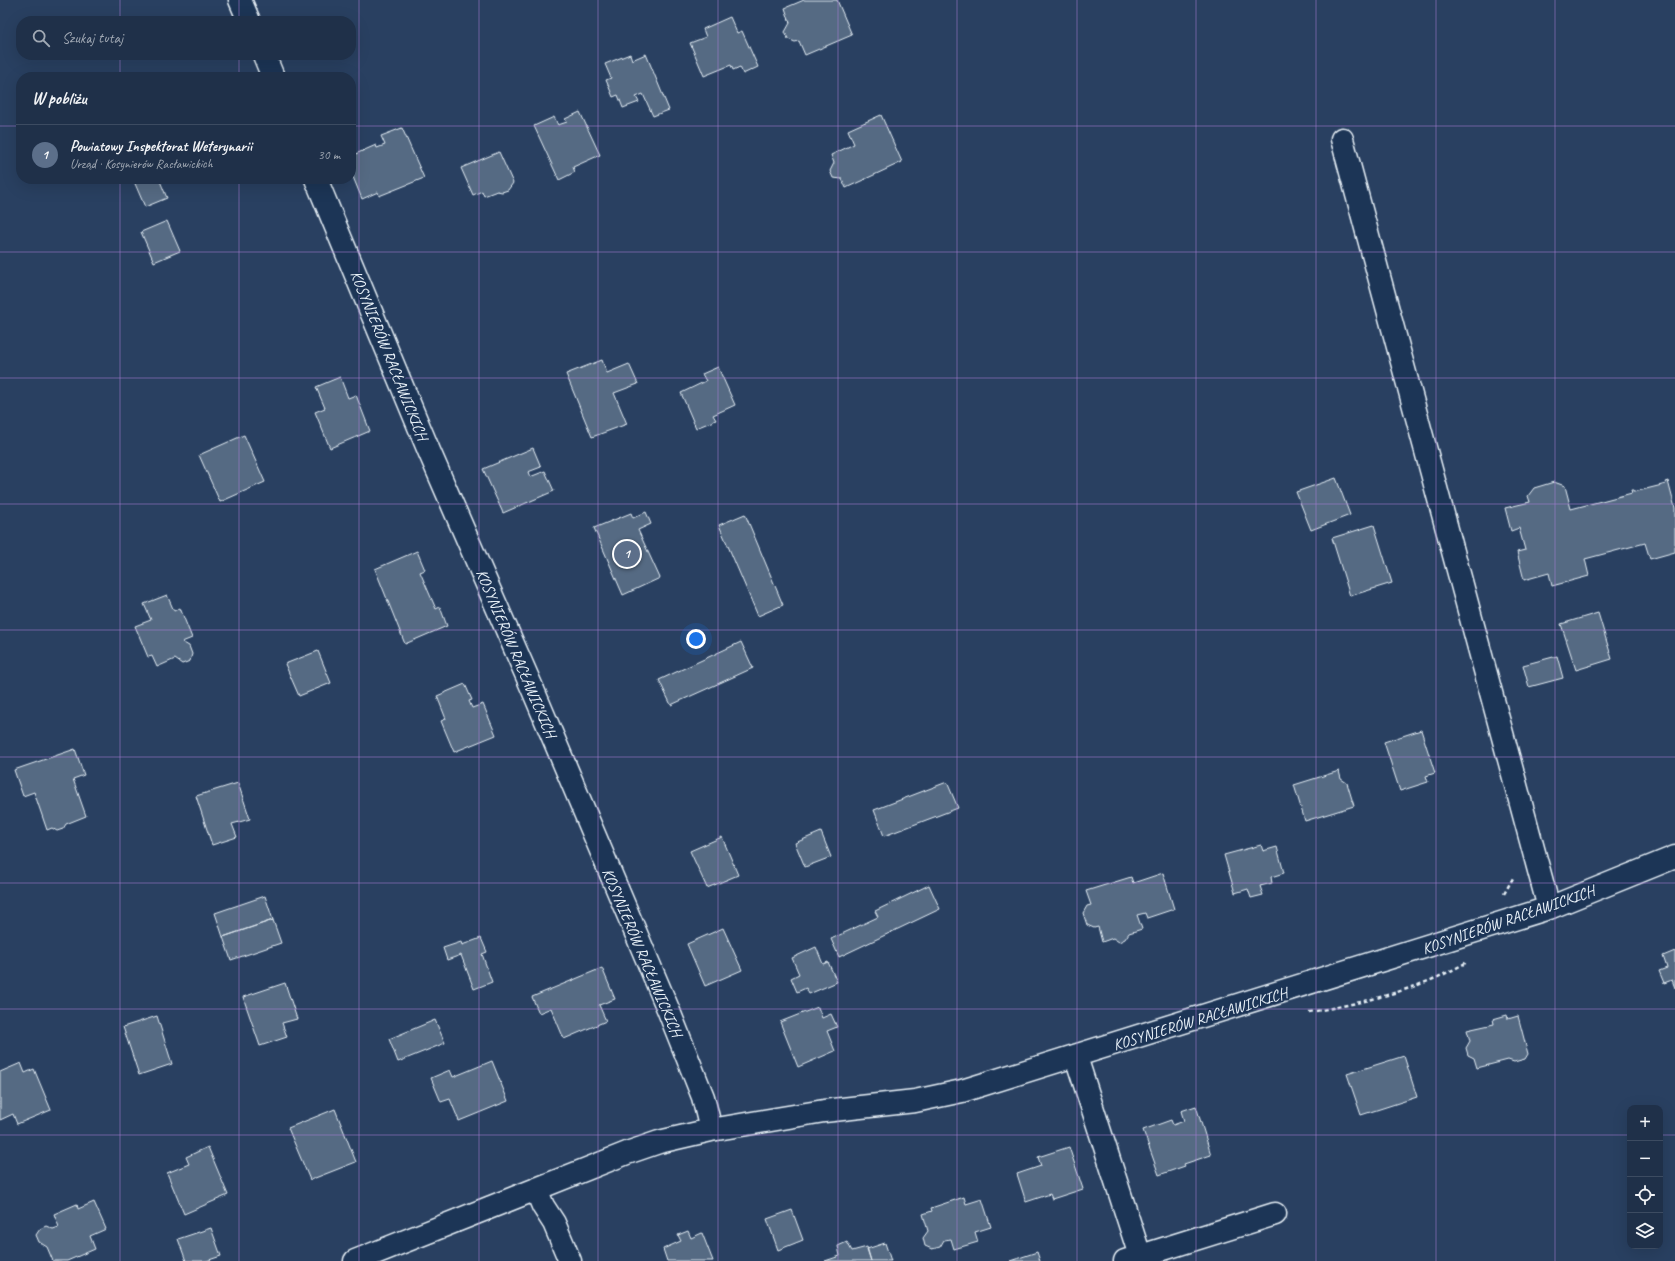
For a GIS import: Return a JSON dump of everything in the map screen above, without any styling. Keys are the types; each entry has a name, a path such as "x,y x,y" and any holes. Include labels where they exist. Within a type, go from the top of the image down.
{"street":[{"path":"240,0 247,16"},
{"path":"266,60 271,72"},
{"path":"1342,139 1549,908"},
{"name":"KOSYNIERÓW RACŁAWICKICH","path":"318,184 431,457 530,683 665,1002 703,1097 711,1130"},
{"name":"KOSYNIERÓW RACŁAWICKICH","path":"355,1261 627,1153 659,1142 711,1130 824,1110 915,1100 962,1092 1549,908 1675,856"},
{"path":"1076,1057 1132,1258 1275,1214"},
{"path":"536,1189 543,1206 554,1223 570,1261"}],"path":[{"path":"1502,897 1515,874"}],"building":[{"path":"804,0 837,0 852,35 805,55 799,41 795,42 788,39 785,32 790,23 785,8"},
{"path":"730,17 737,33 742,31 758,67 743,74 740,67 733,70 731,65 704,76 690,43 706,37 703,29"},
{"path":"630,54 632,60 646,54 669,110 653,116 643,94 636,97 639,102 623,108 618,95 613,97 606,80 611,78 605,64"},
{"path":"580,112 600,155 573,167 575,172 559,180 534,126 554,117 558,125 567,122 565,119"},
{"path":"881,115 902,162 846,188 842,179 833,178 830,171 834,163 831,155 854,144 848,130"},
{"path":"402,128 424,178 379,196 378,192 362,199 356,184 356,154 376,145 377,148 385,145 381,136"},
{"path":"499,152 513,183 508,190 502,192 497,191 484,196 482,191 473,195 461,168"},
{"path":"135,184 161,184 167,198 145,207"},
{"path":"167,221 180,251 154,262 141,232"},
{"path":"602,360 607,373 629,364 638,384 614,393 627,424 592,437 566,374"},
{"path":"718,367 735,405 713,415 716,420 696,428 681,393 706,381 702,374"},
{"path":"340,377 348,398 356,395 370,431 330,448 315,412 325,408 316,387"},
{"path":"244,435 265,482 220,502 199,455"},
{"path":"533,448 541,467 528,472 530,477 545,471 554,491 503,513 483,469"},
{"path":"1336,478 1350,515 1311,530 1296,492"},
{"path":"1668,481 1675,508 1675,552 1650,559 1645,543 1585,559 1589,576 1552,586 1549,573 1524,580 1517,552 1525,550 1519,528 1511,531 1505,508 1530,502 1528,496 1534,488 1554,482 1565,486 1571,509 1632,493 1631,490 1634,490 1634,492 1666,484 1665,482"},
{"path":"646,512 651,524 638,530 660,578 623,595 594,528 631,513 633,518"},
{"path":"745,514 783,605 758,616 719,525"},
{"path":"1374,525 1392,583 1350,596 1332,538"},
{"path":"417,551 425,570 420,572 436,609 440,607 447,626 405,644 375,569"},
{"path":"167,595 174,611 180,608 192,638 182,642 189,646 192,654 190,661 182,664 175,659 157,667 152,656 148,657 135,626 151,620 144,604"},
{"path":"1598,613 1612,659 1576,670 1561,624"},
{"path":"741,642 753,668 671,705 659,680"},
{"path":"318,651 331,683 299,696 285,664"},
{"path":"1557,656 1563,678 1529,687 1523,665"},
{"path":"465,684 472,700 469,701 472,708 483,704 496,735 454,752 441,721 446,719 437,696"},
{"path":"1421,730 1435,773 1426,776 1428,782 1400,791 1384,742"},
{"path":"75,749 84,775 73,779 86,816 66,824 63,829 57,831 52,828 47,830 34,792 23,796 14,770"},
{"path":"1339,771 1341,779 1347,783 1354,806 1305,821 1294,785"},
{"path":"947,782 958,808 884,836 874,810"},
{"path":"238,783 250,819 232,824 237,837 212,845 196,796"},
{"path":"821,832 831,857 805,867 795,843"},
{"path":"722,837 738,875 707,888 690,851"},
{"path":"1261,845 1263,851 1277,847 1284,873 1271,877 1272,883 1260,886 1263,895 1251,898 1248,889 1235,893 1224,855"},
{"path":"1163,873 1174,909 1147,918 1145,913 1137,915 1142,929 1129,933 1125,939 1119,942 1113,938 1102,942 1098,927 1094,928 1087,925 1083,913 1087,906 1091,905 1086,891 1131,877 1133,883"},
{"path":"929,885 940,909 839,957 831,939 878,917 875,911"},
{"path":"265,896 273,920 223,937 215,913"},
{"path":"273,920 281,943 231,960 223,937"},
{"path":"723,928 742,970 705,986 687,944"},
{"path":"481,938 487,952 482,954 492,982 474,989 461,955 447,960 443,948 461,942 462,945"},
{"path":"816,947 823,964 828,962 837,982 809,994 806,988 797,992 791,978 799,974 792,958"},
{"path":"1675,951 1675,988 1672,980 1664,983 1659,971 1667,968 1663,956"},
{"path":"602,968 615,999 599,1005 606,1021 564,1039 551,1008 539,1013 532,997"},
{"path":"285,983 297,1019 282,1023 287,1037 260,1046 243,997"},
{"path":"818,1007 822,1018 831,1014 837,1027 827,1031 835,1051 798,1067 780,1022"},
{"path":"1507,1015 1508,1019 1518,1016 1528,1054 1525,1059 1514,1062 1508,1060 1477,1068 1474,1058 1468,1055 1466,1048 1470,1041 1467,1030 1494,1024 1493,1019"},
{"path":"157,1016 172,1064 139,1075 123,1027"},
{"path":"435,1020 445,1043 398,1062 389,1039"},
{"path":"1404,1056 1417,1097 1361,1115 1347,1074"},
{"path":"492,1061 508,1101 459,1121 450,1099 441,1102 431,1078 450,1070 453,1077"},
{"path":"21,1063 25,1073 34,1069 51,1110 17,1124 13,1114 0,1120 0,1072"},
{"path":"1196,1106 1211,1155 1184,1164 1185,1166 1159,1175 1143,1130 1171,1120 1173,1125 1184,1121 1181,1111"},
{"path":"335,1109 356,1162 310,1180 288,1128"},
{"path":"208,1147 228,1195 184,1214 167,1173 189,1164 186,1157"},
{"path":"1069,1147 1083,1189 1052,1199 1050,1194 1026,1202 1017,1174 1041,1166 1038,1157"},
{"path":"964,1197 966,1204 982,1199 991,1227 975,1232 978,1242 954,1249 951,1239 944,1240 940,1247 932,1249 925,1246 923,1238 928,1231 923,1214 932,1211 931,1208"},
{"path":"94,1202 106,1229 90,1236 95,1249 67,1261 53,1261 47,1247 39,1242 36,1235 40,1229 46,1226 53,1229 59,1227 54,1214 77,1204 78,1209"},
{"path":"792,1210 803,1240 778,1250 767,1219"},
{"path":"211,1228 221,1256 206,1261 186,1261 178,1239"},
{"path":"688,1231 691,1238 702,1233 713,1261 667,1261 663,1249 681,1241 678,1235"},
{"path":"847,1242 852,1251 867,1247 871,1261 825,1261 840,1256 838,1246"},
{"path":"885,1243 891,1261 871,1261 867,1249"},
{"path":"1037,1252 1040,1261 1010,1261"}],"place":[{"name":"Powiatowy Inspektorat Weterynarii","path":"627,554"}]}
